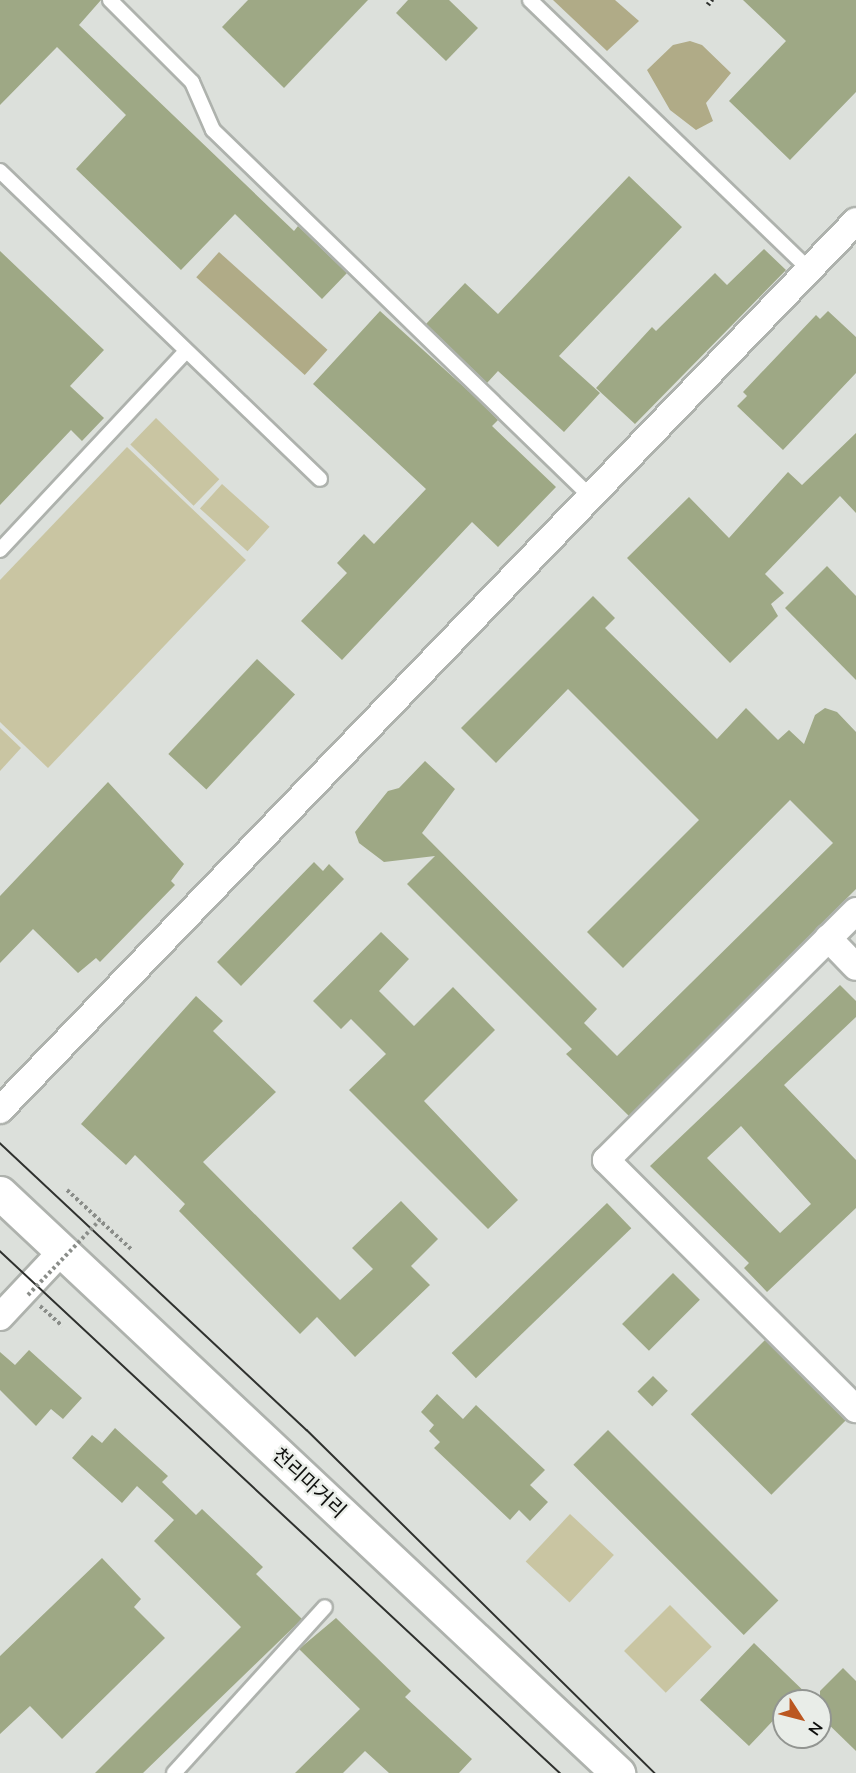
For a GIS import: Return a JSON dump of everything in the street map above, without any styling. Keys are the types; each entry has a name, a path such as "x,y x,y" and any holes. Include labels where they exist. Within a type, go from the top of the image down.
{"highway":[{"name":"천리마거리","path":"0,1193 618,1773"}],"street":[{"path":"0,1110 856,221"},
{"path":"856,910 606,1160 856,1409"},
{"path":"828,938 856,967"},
{"path":"0,1317 62,1251"}],"lane":[{"path":"110,0 192,82 213,130 590,496"},
{"path":"530,0 810,270"},
{"path":"0,171 320,479"},
{"path":"0,550 186,351"},
{"path":"174,1773 325,1607"}],"path":[{"path":"67,1190 131,1249"},
{"path":"62,1326 28,1295 100,1220"}],"shaded area":[{"path":"553,0 615,0 639,21 607,51"},
{"path":"690,41 702,45 731,73 706,103 713,121 696,130 670,110 647,70 673,45"},
{"path":"219,252 327,350 305,375 196,277"},
{"path":"156,418 219,479 194,506 130,445"},
{"path":"127,447 246,560 48,768 0,722 0,580"},
{"path":"222,484 270,527 247,551 200,509"},
{"path":"0,728 21,748 0,771"},
{"path":"570,1514 614,1555 570,1602 526,1562"},
{"path":"670,1605 712,1647 666,1693 624,1651"}],"building":[{"path":"0,0 101,0 79,25 294,231 298,226 347,273 322,299 235,214 181,270 76,169 126,115 57,47 0,105"},
{"path":"248,0 368,0 284,88 222,27"},
{"path":"408,0 449,0 478,28 446,61 396,13"},
{"path":"743,0 856,0 856,92 790,160 729,101 786,41"},
{"path":"629,176 682,227 559,356 600,393 564,432 498,371 487,383 426,324 465,283 498,314"},
{"path":"764,249 786,270 635,424 596,388 652,327 656,331 715,273 727,285"},
{"path":"0,251 104,350 70,386 104,418 82,441 71,430 0,505"},
{"path":"380,311 498,420 492,426 556,487 498,547 472,522 342,660 301,621 347,573 337,563 364,534 374,544 426,489 313,384"},
{"path":"828,311 856,337 856,373 783,450 737,406 747,396 743,392 816,315 820,319"},
{"path":"856,433 856,513 840,496 765,574 784,593 771,604 778,616 730,663 627,558 689,497 729,538 788,472 802,485"},
{"path":"827,566 856,596 856,680 785,608"},
{"path":"593,596 615,618 605,628 717,739 746,708 778,740 789,730 804,744 815,715 825,708 837,712 856,732 856,889 629,1116 566,1054 572,1049 407,884 435,856 384,862 359,843 355,832 388,791 399,788 425,761 455,789 422,833 597,1009 584,1023 617,1056 833,843 790,800 623,968 587,932 699,820 568,689 496,763 461,728"},
{"path":"257,659 295,694 206,790 168,754"},
{"path":"108,782 184,864 171,881 175,885 100,962 96,958 78,973 33,929 0,963 0,896"},
{"path":"314,862 323,871 329,864 344,879 241,986 217,962"},
{"path":"381,932 409,959 379,991 414,1026 453,987 495,1030 424,1101 518,1200 488,1229 349,1090 386,1054 351,1019 341,1029 313,1001"},
{"path":"840,985 856,1001 856,1017 784,1085 856,1160 856,1208 767,1292 744,1268 749,1263 650,1166","holes":["741,1126 811,1204 780,1233 707,1158"]},
{"path":"196,996 223,1021 213,1031 276,1092 203,1162 340,1300 373,1269 352,1248 401,1201 438,1239 411,1266 430,1285 355,1357 317,1317 300,1334 179,1211 185,1204 135,1155 126,1165 81,1124"},
{"path":"607,1203 631,1228 476,1378 452,1353"},
{"path":"673,1273 700,1300 649,1351 622,1324"},
{"path":"765,1340 846,1421 771,1495 691,1414"},
{"path":"29,1350 82,1398 63,1419 51,1409 36,1426 0,1390 0,1352 15,1365"},
{"path":"653,1376 668,1391 652,1406 637,1392"},
{"path":"437,1394 463,1419 476,1405 545,1470 530,1485 548,1502 530,1521 519,1510 510,1520 434,1448 440,1442 429,1431 434,1425 421,1412"},
{"path":"115,1428 168,1476 162,1482 196,1515 202,1509 263,1567 256,1574 302,1619 143,1773 95,1773 241,1627 154,1541 174,1520 137,1486 122,1503 72,1458 92,1435 102,1443"},
{"path":"608,1430 778,1600 744,1635 573,1465"},
{"path":"102,1558 141,1599 134,1607 165,1638 62,1739 30,1706 0,1734 0,1656"},
{"path":"336,1618 411,1691 405,1697 472,1759 459,1773 389,1773 365,1751 343,1773 295,1773 360,1709 299,1649"},
{"path":"754,1643 802,1689 772,1689 772,1722 749,1746 700,1700"},
{"path":"843,1668 856,1681 856,1751 832,1728 832,1689 822,1689"}],"tram line":[{"path":"0,1143 307,1430 655,1773"},
{"path":"0,1251 560,1773"}],"railway":[{"path":"708,0 712,3"}]}
